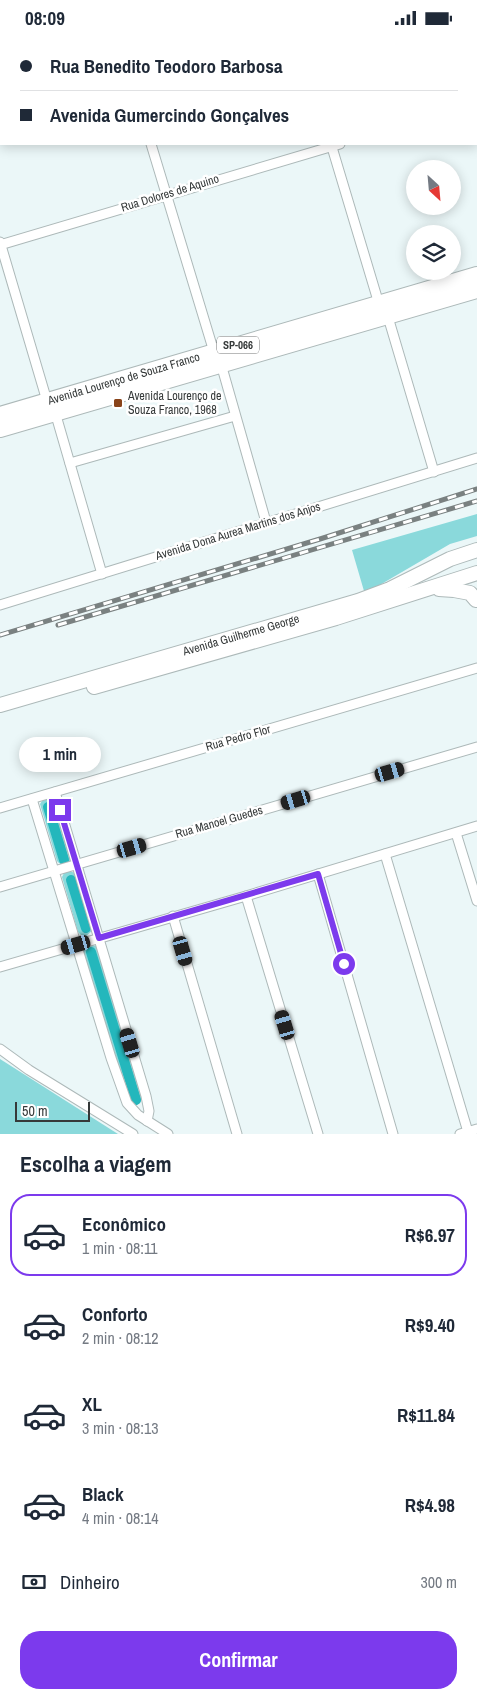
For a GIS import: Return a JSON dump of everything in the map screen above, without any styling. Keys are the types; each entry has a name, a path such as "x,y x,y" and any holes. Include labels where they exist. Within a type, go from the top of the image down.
{"highway":[{"name":"Avenida Lourenço de Souza Franco","path":"383,310 477,275"},
{"name":"Avenida Lourenço de Souza Franco","path":"0,429 51,407 217,358 383,310 477,290"},
{"name":"Avenida Lourenço de Souza Franco","path":"0,415 51,407"}],"main road":[{"name":"Avenida Guilherme George","path":"0,705 358,601 390,589 450,559 477,550"},
{"path":"473,574 465,562 477,554"},
{"name":"Avenida Guilherme George","path":"0,714 336,618 473,574"},
{"path":"428,589 444,588 463,591 470,593 477,601"}],"street":[{"path":"151,145 266,523"},
{"path":"334,145 434,472"},
{"name":"Rua Dolores de Aquino","path":"0,244 334,145"},
{"path":"0,244 70,463 102,574"},
{"path":"70,463 235,416"},
{"name":"Avenida Dona Aurea Martins dos Anjos","path":"0,605 477,459"},
{"path":"473,574 477,601"},
{"name":"Rua Pedro Flor","path":"0,808 477,668"},
{"name":"Rua Manoel Guedes","path":"0,887 477,747"},
{"path":"55,792 146,1096 147,1121"},
{"path":"32,799 124,1097 132,1110 168,1134"},
{"path":"0,967 246,896 477,826"},
{"path":"456,833 477,901"},
{"path":"386,854 468,1132"},
{"path":"318,874 393,1134"},
{"path":"246,896 318,1134"},
{"path":"173,917 237,1134"},
{"path":"0,1049 30,1070 133,1134"}],"shaded area":[{"path":"477,514 477,536 450,544 378,586 364,591 352,550"},
{"path":"51,798 54,800 71,860 64,864 60,864 57,861 40,804 42,801"},
{"path":"68,871 76,873 92,931 86,936 78,932 62,877"},
{"path":"92,945 98,949 143,1095 140,1103 137,1105 129,1103 83,953 86,947"},
{"path":"0,1059 107,1127 118,1134 0,1134"}],"waterway":[{"path":"48,807 64,860"},
{"path":"71,880 86,928"},
{"path":"91,952 136,1100"}],"railway":[{"path":"0,635 320,539 477,489"},
{"path":"58,625 477,501"}],"place":[{"name":"Avenida Lourenço de Souza Franco, 1968","path":"118,403"}],"route":[{"path":"60,810 99,938 318,874 344,964"}]}
